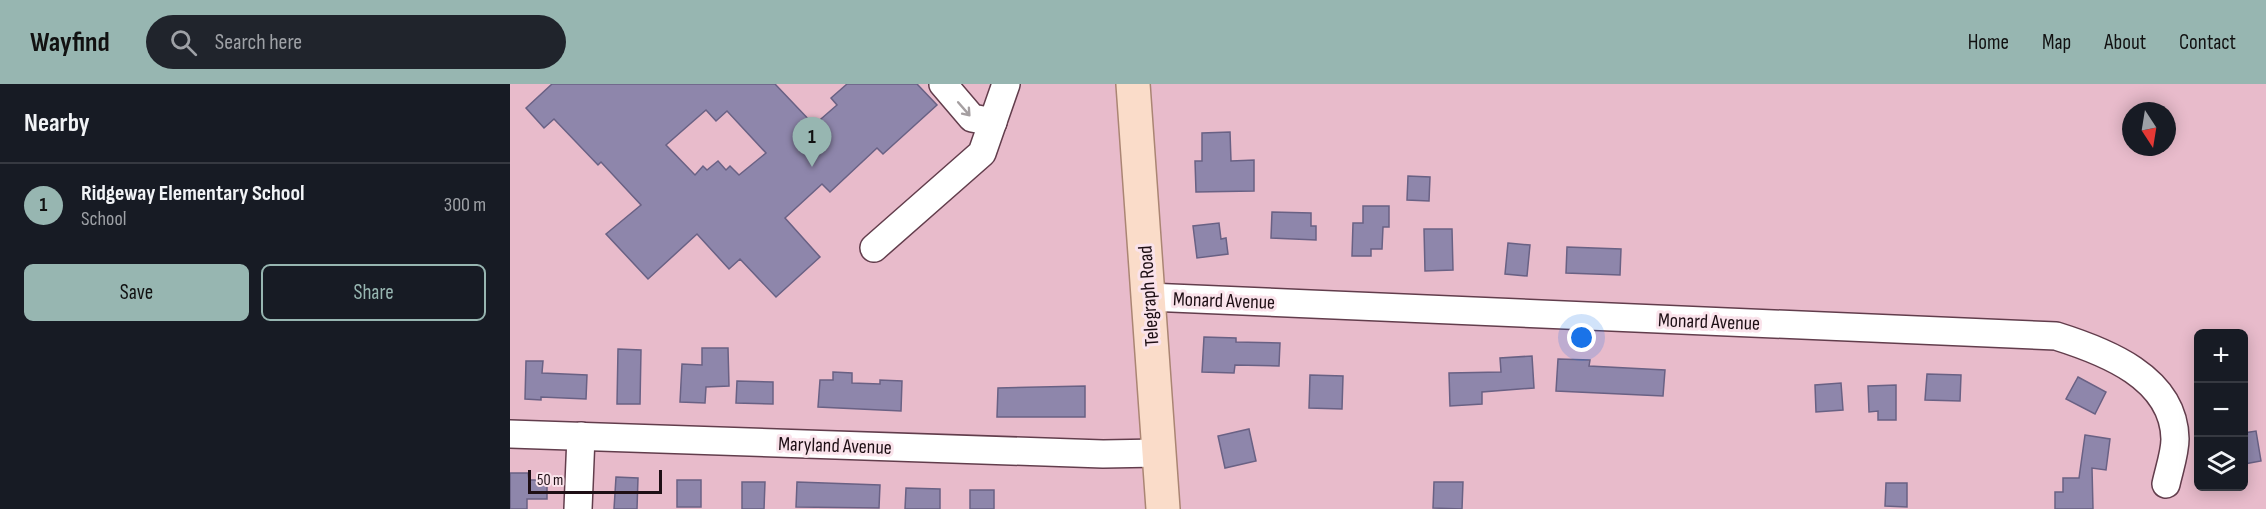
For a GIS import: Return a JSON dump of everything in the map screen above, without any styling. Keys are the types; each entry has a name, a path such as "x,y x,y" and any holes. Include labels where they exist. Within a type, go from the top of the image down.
{"main road":[{"name":"Telegraph Road","path":"1133,84 1163,509"}],"street":[{"path":"943,84 972,118 993,122"},
{"path":"874,248 982,153 1006,84"},
{"name":"Monard Avenue","path":"1148,297 2056,336 2117,358 2144,377 2162,400 2172,420 2175,440 2166,484"},
{"name":"Maryland Avenue","path":"510,434 1103,454 1159,453"},
{"path":"578,509 581,436"}],"building":[{"path":"552,84 775,84 814,125 837,105 831,98 847,84 917,84 937,105 883,154 877,148 830,192 822,184 785,218 820,257 776,297 740,259 729,269 697,234 648,279 606,234 641,205 601,162 598,165 554,119 544,128 526,108","holes":["706,110 716,121 727,111 766,153 739,175 730,166 726,170 718,161 707,170 703,166 695,175 666,145"]},
{"path":"1230,132 1231,161 1254,160 1254,191 1196,192 1195,161 1202,161 1202,133"},
{"path":"1408,176 1430,177 1429,201 1407,200"},
{"path":"1363,206 1389,206 1389,227 1383,227 1382,249 1371,249 1371,256 1352,256 1353,223 1363,223"},
{"path":"1272,212 1311,213 1311,226 1316,226 1316,240 1271,238"},
{"path":"1219,223 1221,239 1226,238 1228,254 1197,258 1193,226"},
{"path":"1424,229 1452,229 1453,270 1425,271"},
{"path":"1508,243 1530,245 1527,276 1505,274"},
{"path":"1567,247 1621,249 1620,275 1566,273"},
{"path":"1204,337 1236,338 1236,342 1280,343 1279,366 1235,365 1234,373 1202,372"},
{"path":"702,348 728,348 729,386 706,387 705,403 680,402 682,364 702,365"},
{"path":"618,349 641,350 640,404 617,404"},
{"path":"1532,356 1534,388 1482,392 1482,404 1450,406 1449,373 1501,372 1500,358"},
{"path":"1558,359 1590,360 1589,366 1665,370 1663,396 1556,391"},
{"path":"526,361 543,361 542,373 587,375 586,399 541,397 541,400 525,399"},
{"path":"833,372 852,373 852,383 880,384 880,380 902,381 901,411 818,407 820,380 833,380"},
{"path":"1927,374 1961,375 1960,401 1925,400"},
{"path":"1310,375 1343,376 1342,409 1309,408"},
{"path":"2078,377 2106,392 2095,414 2066,399"},
{"path":"737,381 773,382 773,404 736,403"},
{"path":"1841,383 1843,410 1816,412 1815,385"},
{"path":"1896,385 1896,420 1878,420 1878,411 1869,412 1868,386"},
{"path":"1085,386 1085,417 997,417 998,388"},
{"path":"1249,429 1256,461 1225,468 1218,436"},
{"path":"2256,431 2261,461 2248,463 2248,432"},
{"path":"2085,435 2110,439 2106,470 2092,468 2093,509 2055,509 2055,492 2063,492 2063,478 2079,478"},
{"path":"510,473 528,473 529,480 547,480 547,499 527,499 527,509 510,509"},
{"path":"616,477 638,478 637,509 614,509"},
{"path":"677,480 701,480 701,507 677,507"},
{"path":"742,482 765,482 764,509 742,509"},
{"path":"797,482 880,485 879,508 796,507"},
{"path":"1434,482 1463,482 1462,509 1433,508"},
{"path":"1886,483 1907,483 1907,507 1885,506"},
{"path":"906,488 940,489 940,509 905,509"},
{"path":"970,490 994,490 994,509 970,509"}],"place":[{"name":"Ridgeway Elementary School","path":"812,167"}]}
